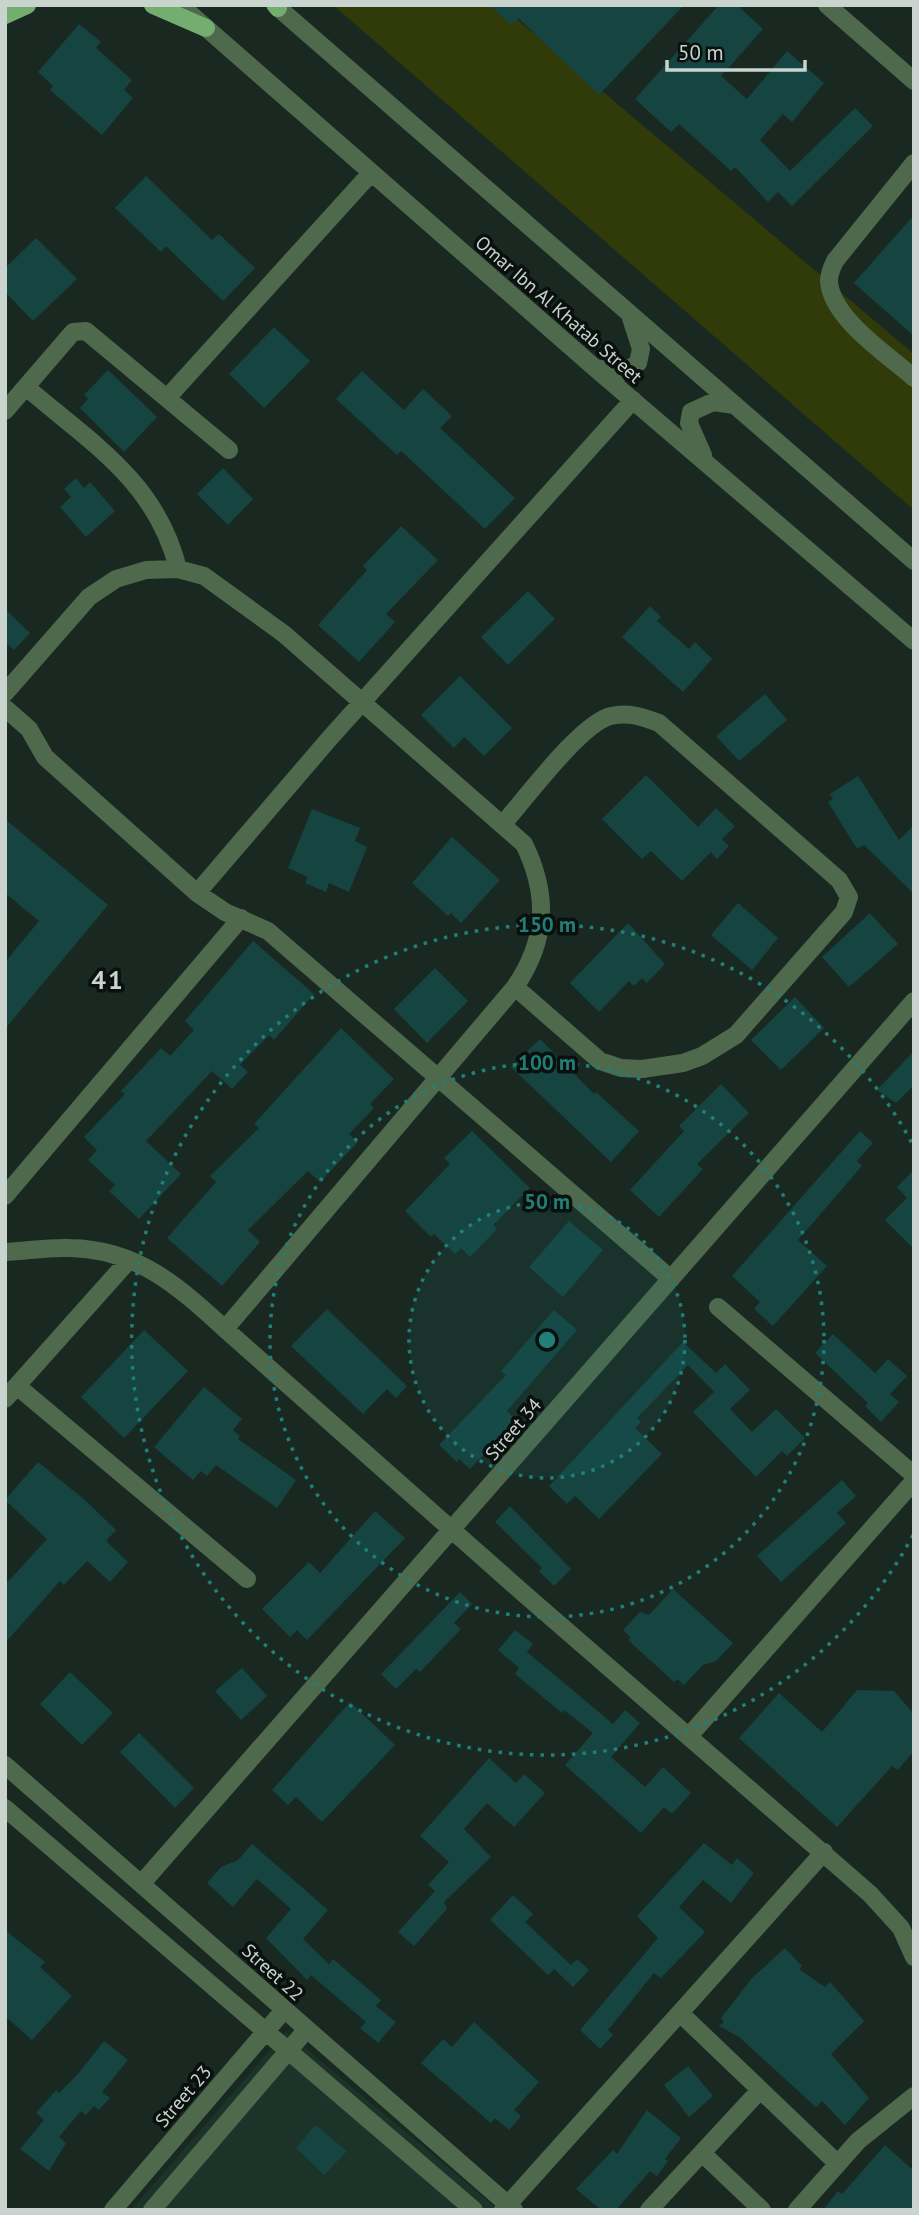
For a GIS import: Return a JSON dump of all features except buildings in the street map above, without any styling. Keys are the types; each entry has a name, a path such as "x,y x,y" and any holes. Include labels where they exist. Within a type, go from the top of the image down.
{"main road":[{"path":"9,11 27,5"},
{"path":"153,5 206,28"}],"street":[{"name":"Omar Ibn Al Khatab Street","path":"180,5 594,368 914,641"},
{"path":"827,5 914,81"},
{"path":"276,6 914,561"},
{"path":"914,163 835,261 828,278 831,292 843,314 914,378"},
{"path":"167,398 371,173"},
{"path":"594,368 624,372 638,363 641,349 630,316"},
{"path":"5,411 73,332 86,331 229,450"},
{"path":"26,387 144,492 172,541 178,569"},
{"path":"197,893 362,701 633,400"},
{"path":"709,465 696,442 689,416 696,407 713,402 735,405"},
{"path":"5,693 89,597 116,579 146,570 178,569 204,576 284,634 503,824 524,844 536,868 542,894 543,919 529,967 515,987 225,1329"},
{"path":"5,708 29,729 51,762 197,893 268,931 671,1279"},
{"path":"503,824 587,729 609,716 635,714 659,723 839,880 849,897 844,912 736,1035 702,1056 683,1063 642,1069 621,1068 600,1061 515,987"},
{"path":"5,1196 241,918"},
{"name":"Street 34","path":"142,1883 914,1001"},
{"path":"5,1252 74,1248 130,1260 156,1270 824,1852 887,1910 901,1928 914,1957"},
{"path":"130,1260 11,1393 247,1579"},
{"path":"718,1307 914,1475"},
{"path":"690,1735 914,1481"},
{"name":"Street 22","path":"5,1765 508,2208"},
{"path":"5,1808 474,2210"},
{"path":"508,2208 824,1852"},
{"name":"Street 23","path":"113,2210 285,2010"},
{"path":"680,2013 838,2164"},
{"path":"152,2210 307,2029"},
{"path":"649,2210 760,2090"},
{"path":"797,2210 881,2121 914,2096"},
{"path":"702,2153 762,2210"}],"shaded area":[{"path":"286,2032 499,2210 131,2210"}],"green space":[{"path":"333,5 500,5 914,354 914,510"}],"district":[{"name":"41","path":"108,980"}]}
